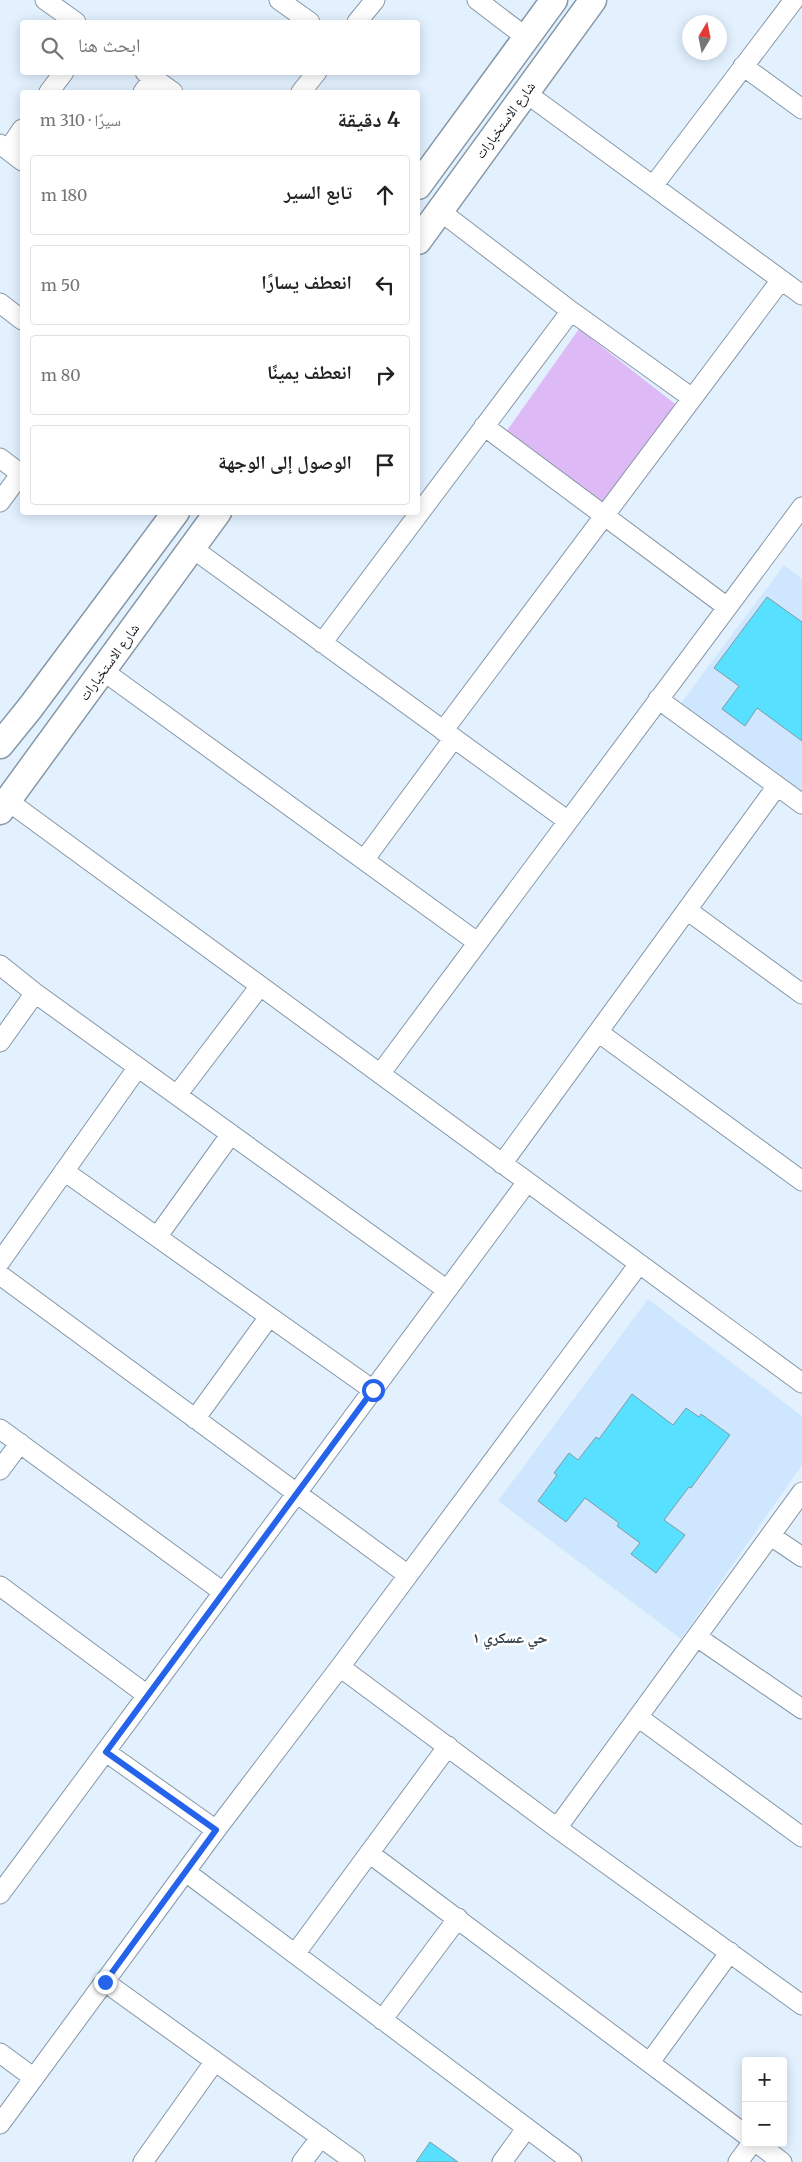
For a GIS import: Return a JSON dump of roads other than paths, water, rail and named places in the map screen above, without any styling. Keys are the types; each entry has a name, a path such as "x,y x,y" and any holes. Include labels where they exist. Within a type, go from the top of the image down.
{"main road":[{"path":"420,183 554,0"},
{"name":"شارع الاستخبارات","path":"420,238 593,0"},
{"path":"0,745 30,708 174,515"},
{"name":"شارع الاستخبارات","path":"4,806 216,515"},
{"path":"30,708 60,728"}],"street":[{"path":"45,0 73,20"},
{"path":"279,0 307,20"},
{"path":"359,20 375,0"},
{"path":"477,0 526,38"},
{"path":"653,186 794,0"},
{"path":"743,66 802,109"},
{"path":"51,90 62,75"},
{"path":"303,90 315,75"},
{"path":"147,81 168,90"},
{"path":"526,93 802,295"},
{"path":"10,152 20,133"},
{"path":"440,211 571,311 692,398"},
{"path":"364,860 449,734 604,516 781,280"},
{"path":"0,303 20,318"},
{"path":"420,512 571,311"},
{"path":"484,426 727,607"},
{"path":"0,458 20,472"},
{"path":"0,502 20,476"},
{"path":"380,1074 802,507"},
{"path":"322,643 418,515"},
{"path":"192,548 568,821"},
{"path":"102,670 477,942"},
{"path":"658,699 802,804"},
{"path":"502,1164 777,786"},
{"path":"4,806 260,986 802,1383"},
{"path":"687,910 802,994"},
{"path":"0,965 35,993 447,1290"},
{"path":"177,1095 260,986"},
{"path":"0,1042 35,993"},
{"path":"598,1032 802,1181"},
{"path":"0,1262 138,1067"},
{"path":"157,1237 231,1134"},
{"path":"64,1171 373,1390"},
{"path":"0,1894 527,1182"},
{"path":"0,2124 216,1830 340,1667 639,1264"},
{"path":"0,1275 408,1575"},
{"path":"195,1419 269,1317"},
{"path":"0,1429 223,1592"},
{"path":"0,1470 20,1443"},
{"path":"557,1828 802,1492"},
{"path":"770,1536 802,1557"},
{"path":"0,1586 147,1695"},
{"path":"697,1637 802,1709"},
{"path":"340,1667 557,1828 802,2005"},
{"path":"638,1717 802,1837"},
{"path":"295,1954 448,1746"},
{"path":"106,1752 216,1830"},
{"path":"370,1852 742,2132"},
{"path":"186,1872 572,2162"},
{"path":"382,2020 458,1918"},
{"path":"650,2062 730,1952"},
{"path":"105,1982 355,2162"},
{"path":"0,2053 34,2078"},
{"path":"142,2162 215,2061"},
{"path":"502,2162 526,2129"},
{"path":"302,2162 321,2137"},
{"path":"738,2162 749,2147"},
{"path":"762,2147 782,2162"}],"district":[{"name":"حي عسكري ١","path":"510,1638"}]}
